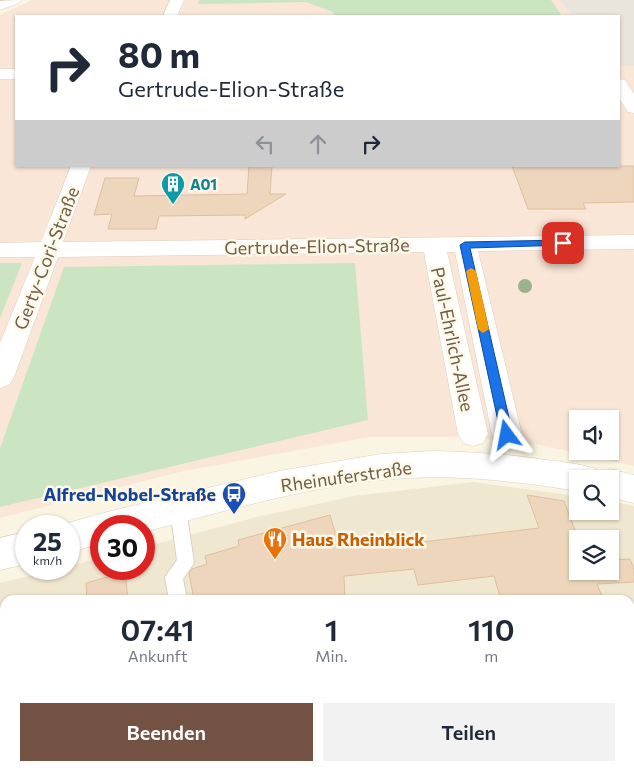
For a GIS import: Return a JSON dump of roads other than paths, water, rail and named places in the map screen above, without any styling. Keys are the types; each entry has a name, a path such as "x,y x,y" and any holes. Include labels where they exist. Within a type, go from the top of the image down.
{"street":[{"path":"0,6 14,0"},
{"path":"170,15 177,0"},
{"path":"0,74 15,74"},
{"path":"621,74 634,108"},
{"name":"Gerty-Cori-Straße","path":"0,377 81,167"},
{"name":"Gertrude-Elion-Straße","path":"0,250 634,242"},
{"name":"Paul-Ehrlich-Allee","path":"434,245 473,434"},
{"name":"Paul-Ehrlich-Allee","path":"465,245 507,435"},
{"name":"Rheinuferstraße","path":"155,515 328,474 382,467 432,464 484,465 569,477"},
{"path":"619,485 634,489"},
{"path":"0,554 15,551"}],"lane":[{"path":"177,595 174,577 186,563 178,510"}],"place":[{"name":"A01","path":"173,205"},
{"name":"Alfred-Nobel-Straße","path":"234,515"},
{"name":"Haus Rheinblick","path":"275,560"}]}
